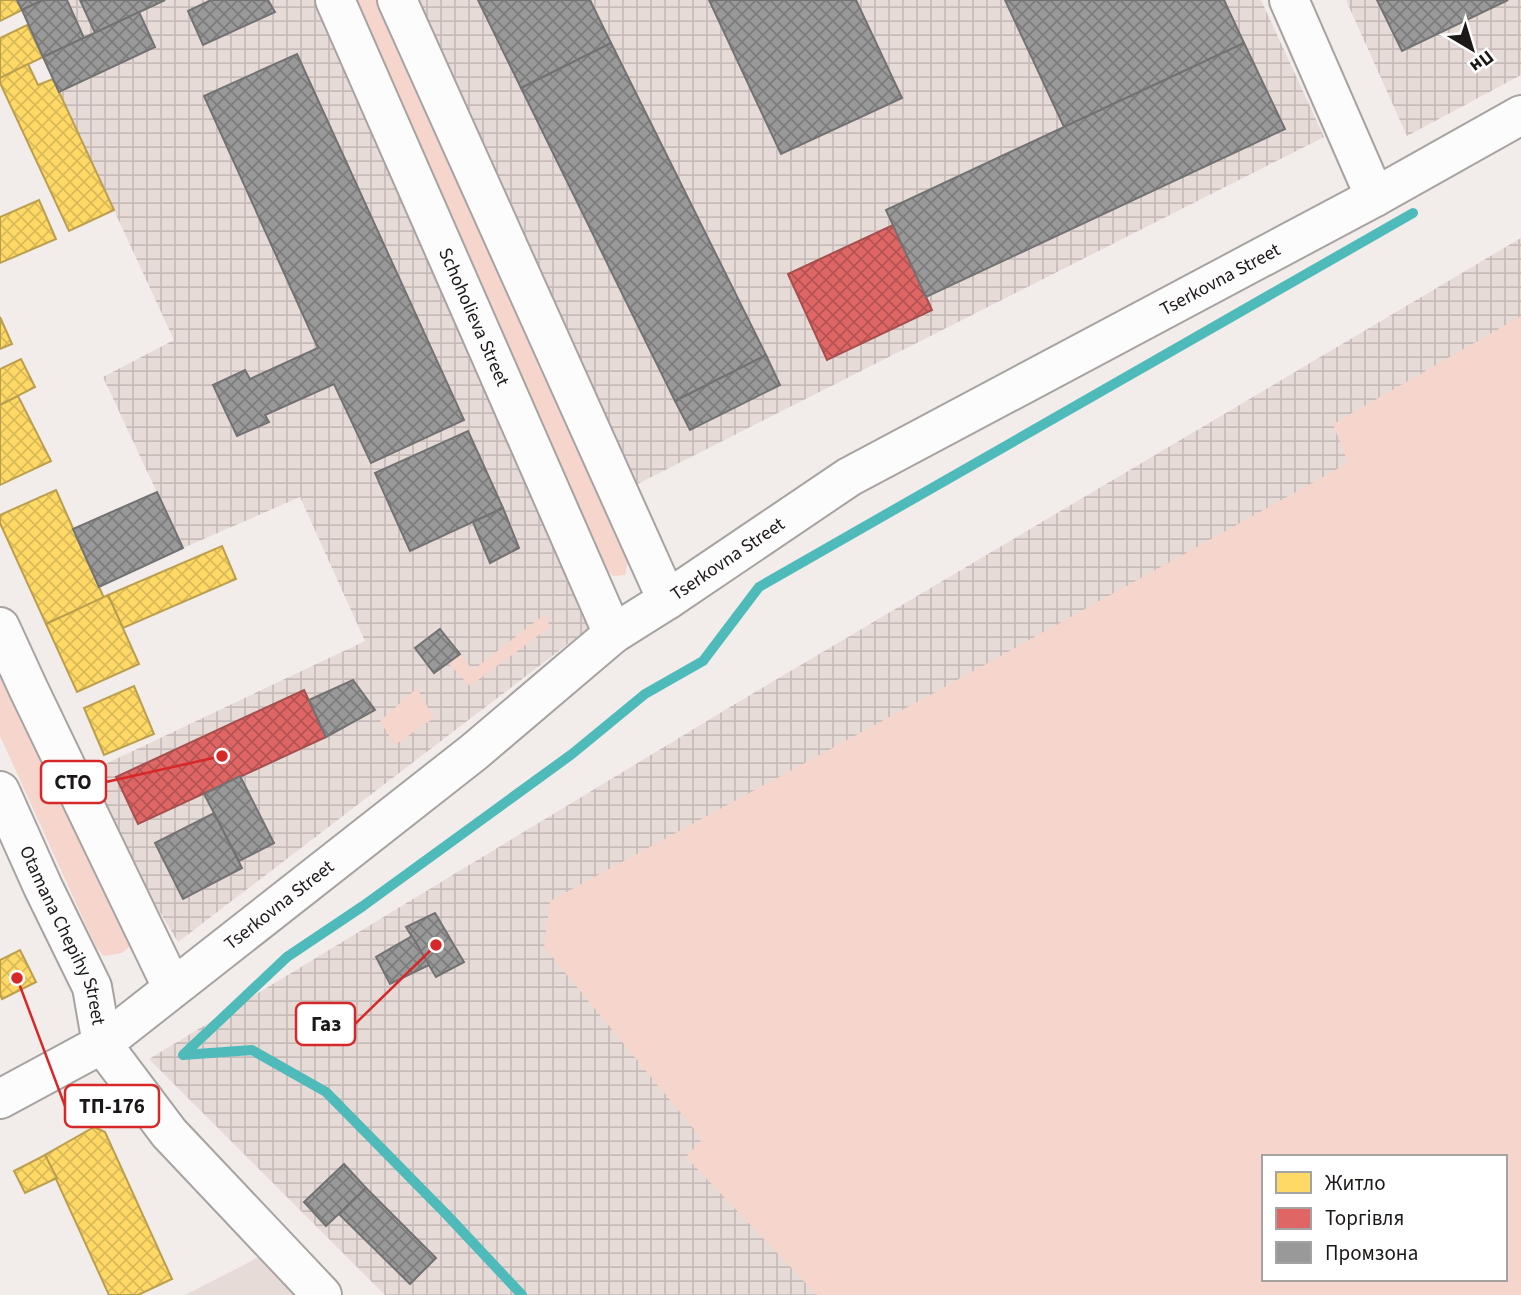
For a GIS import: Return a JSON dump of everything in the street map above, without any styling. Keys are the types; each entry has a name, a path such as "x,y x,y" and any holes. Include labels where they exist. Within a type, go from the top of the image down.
{"street":[{"name":"Schoholieva Street","path":"335,0 613,634"},
{"path":"397,0 667,600"},
{"path":"1289,0 1375,197"},
{"name":"Tserkovna Street","path":"0,1099 102,1044 474,752 613,634 849,477 1375,197 1521,115"},
{"path":"0,627 172,988"},
{"name":"Otamana Chepihy Street","path":"0,792 92,987 102,1044 169,1133 322,1295"}],"shaded area":[{"path":"17,0 315,0 607,614 178,942 78,777 365,641 300,497 183,548 103,377 174,340"},
{"path":"341,0 376,0 625,546 628,561 625,575 613,576 599,563"},
{"path":"370,0 1261,0 1324,137 602,502"},
{"path":"1346,0 1521,0 1521,75 1407,136"},
{"path":"1521,238 1521,1295 385,1295 149,1059 735,704"},
{"path":"1521,316 1521,1295 817,1295 686,1157 702,1139 544,947 550,901 930,695 1348,463 1333,424"},
{"path":"545,614 550,627 470,686 448,663 460,654 473,670"},
{"path":"0,638 137,941 122,953 104,956 96,947 0,736"},
{"path":"417,688 434,718 395,745 380,721"},
{"path":"271,1251 318,1295 185,1295"}],"building: Житло":[{"path":"0,0 17,0 22,10 0,21"},
{"path":"27,25 43,57 0,78 0,38"},
{"path":"28,64 38,85 53,79 114,210 69,231 0,83 0,78"},
{"path":"39,200 56,239 0,263 0,217"},
{"path":"0,317 12,344 0,349"},
{"path":"21,359 35,387 0,405 0,369"},
{"path":"18,396 51,461 0,485 0,405"},
{"path":"56,490 104,598 46,624 0,523 0,515"},
{"path":"222,546 236,579 123,628 108,595"},
{"path":"108,595 139,664 77,692 46,624"},
{"path":"134,686 154,734 104,755 84,708"},
{"path":"20,950 36,982 2,999 0,960"},
{"path":"94,1127 105,1132 172,1279 138,1295 109,1295 45,1155"},
{"path":"45,1155 57,1178 25,1193 14,1171"}],"building: Торгівля":[{"path":"893,225 932,310 827,360 788,274"},
{"path":"304,690 326,737 138,824 116,777"}],"building: Промзона":[{"path":"17,0 43,0 22,10"},
{"path":"43,0 67,0 84,38 43,57 22,10"},
{"path":"80,0 165,0 95,33"},
{"path":"211,0 268,0 275,12 203,45 188,11"},
{"path":"478,0 590,0 611,43 521,88"},
{"path":"709,0 856,0 902,98 781,154"},
{"path":"1005,0 1224,0 1244,43 1064,127"},
{"path":"1377,0 1508,0 1402,51"},
{"path":"139,12 155,47 59,92 43,57"},
{"path":"611,43 766,355 675,401 521,88"},
{"path":"1244,43 1285,129 926,297 886,210"},
{"path":"297,54 464,420 371,463 334,384 265,415 269,422 237,436 213,385 245,370 250,379 318,348 204,96"},
{"path":"766,355 780,385 690,430 675,401"},
{"path":"468,431 503,508 410,551 375,473"},
{"path":"157,492 183,548 99,587 73,529"},
{"path":"503,508 519,548 490,563 473,522"},
{"path":"440,629 460,654 434,673 415,648"},
{"path":"353,680 375,710 326,737 309,700"},
{"path":"240,776 274,843 239,861 204,794"},
{"path":"214,813 242,868 183,899 155,843"},
{"path":"435,913 464,962 436,977 406,927"},
{"path":"412,936 429,965 390,984 376,957"},
{"path":"344,1164 366,1188 326,1226 304,1202"},
{"path":"366,1188 436,1258 410,1284 339,1214"}],"waterway":[{"path":"522,1295 326,1092 252,1050 183,1055 287,957 363,906 572,754 645,694 703,661 759,587 1413,213"}],"place":[{"name":"СТО","path":"222,756"},
{"name":"Газ","path":"436,945"},
{"name":"ТП-176","path":"17,978"}]}
